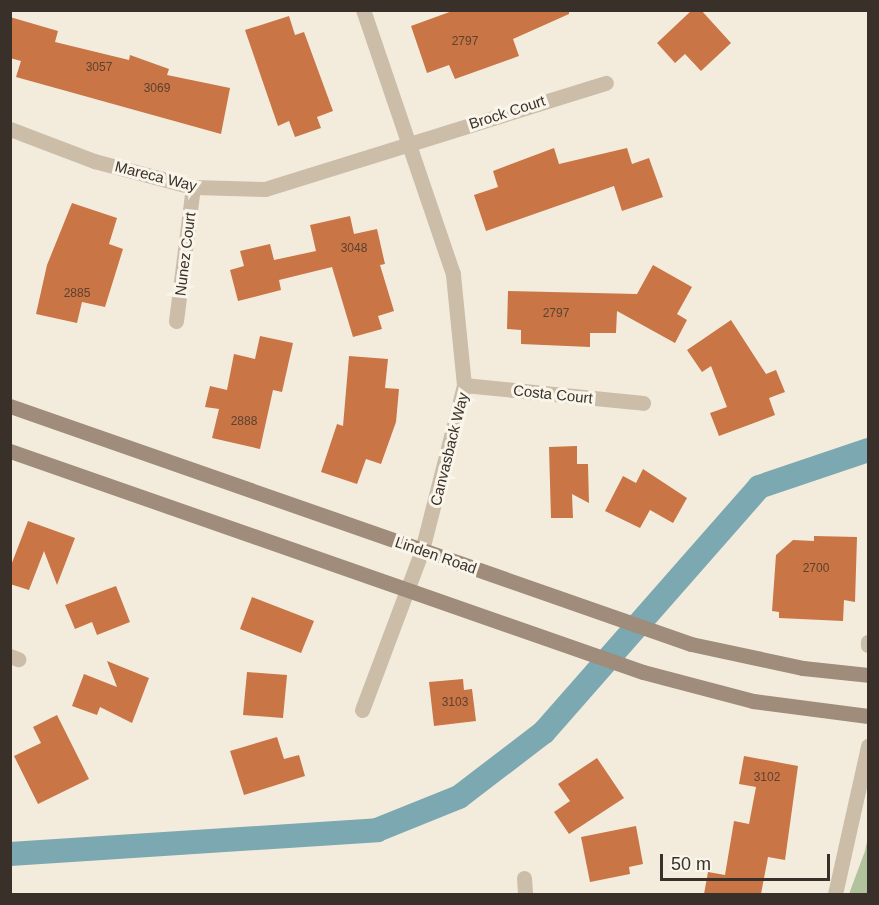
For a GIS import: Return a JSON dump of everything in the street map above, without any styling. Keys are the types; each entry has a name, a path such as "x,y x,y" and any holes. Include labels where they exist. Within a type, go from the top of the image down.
{"street":[{"name":"Canvasback Way","path":"362,710 422,550 464,385 453,274 363,10"},
{"name":"Brock Court","path":"409,145 606,83"},
{"name":"Mareca Way","path":"10,129 94,161 193,187 264,189 409,145"},
{"name":"Nunez Court","path":"176,321 193,187"},
{"name":"Costa Court","path":"464,385 643,403"},
{"name":"Linden Road","path":"10,406 670,637 803,668 868,675"},
{"path":"10,451 405,591 644,672 753,701 868,716"},
{"path":"835,894 868,746"},
{"path":"524,878 525,894"}],"green space":[{"path":"868,837 868,894 849,894 865,851"}],"building":[{"path":"455,10 569,10 569,14 513,39 519,56 455,79 449,65 427,73 411,26"},
{"path":"692,10 701,10 731,43 701,71 685,54 675,63 657,43"},
{"path":"289,16 295,35 304,32 333,111 317,117 321,128 295,137 289,121 278,126 245,30"},
{"path":"10,17 58,31 55,42 129,60 130,55 169,69 167,75 230,88 221,134 16,77 21,61 10,58"},
{"path":"554,148 559,164 627,148 632,164 649,158 663,197 622,211 614,186 486,231 474,195 498,187 493,171"},
{"path":"72,203 117,218 109,244 123,249 105,307 82,302 77,323 36,314 47,265"},
{"path":"350,216 354,234 377,229 385,264 380,265 394,311 378,316 382,329 353,337 332,267 279,280 281,290 238,301 230,270 244,266 240,251 270,244 274,260 316,251 310,225"},
{"path":"653,265 692,287 677,314 687,320 675,343 617,311 616,333 590,333 590,347 521,344 521,330 507,329 508,291 637,294"},
{"path":"731,320 766,374 776,370 785,392 769,398 775,415 719,436 710,413 727,407 711,366 702,372 687,350"},
{"path":"260,336 293,343 282,392 273,390 260,449 212,438 219,409 205,407 210,386 227,390 234,354 255,359"},
{"path":"349,356 388,359 385,388 399,389 396,422 381,464 366,459 357,484 321,472 337,424 343,426"},
{"path":"577,446 577,464 588,464 589,503 572,494 573,518 551,518 549,447"},
{"path":"643,469 687,498 673,523 650,510 640,528 605,511 623,476 636,483"},
{"path":"28,521 75,538 57,585 44,551 29,590 10,584 10,568"},
{"path":"814,536 857,537 855,602 844,600 843,621 779,618 779,612 772,611 776,555 793,540 814,541"},
{"path":"116,586 130,622 97,635 92,622 75,629 65,605"},
{"path":"252,597 314,621 301,653 240,629"},
{"path":"107,661 149,678 132,723 100,707 97,715 72,706 84,674 117,687"},
{"path":"247,672 287,675 283,718 243,715"},
{"path":"463,679 464,690 472,689 476,721 434,726 429,682"},
{"path":"57,715 89,779 38,804 14,756 41,743 33,727"},
{"path":"277,737 284,759 299,755 305,776 244,795 230,751"},
{"path":"744,756 798,766 785,860 768,857 761,894 704,894 708,872 725,875 734,821 749,824 756,787 739,784"},
{"path":"597,758 624,798 569,834 554,812 570,801 558,784"},
{"path":"636,826 643,864 629,867 630,874 590,882 581,837"}],"waterway":[{"path":"10,854 377,830 459,797 544,732 759,487 868,450"}]}
